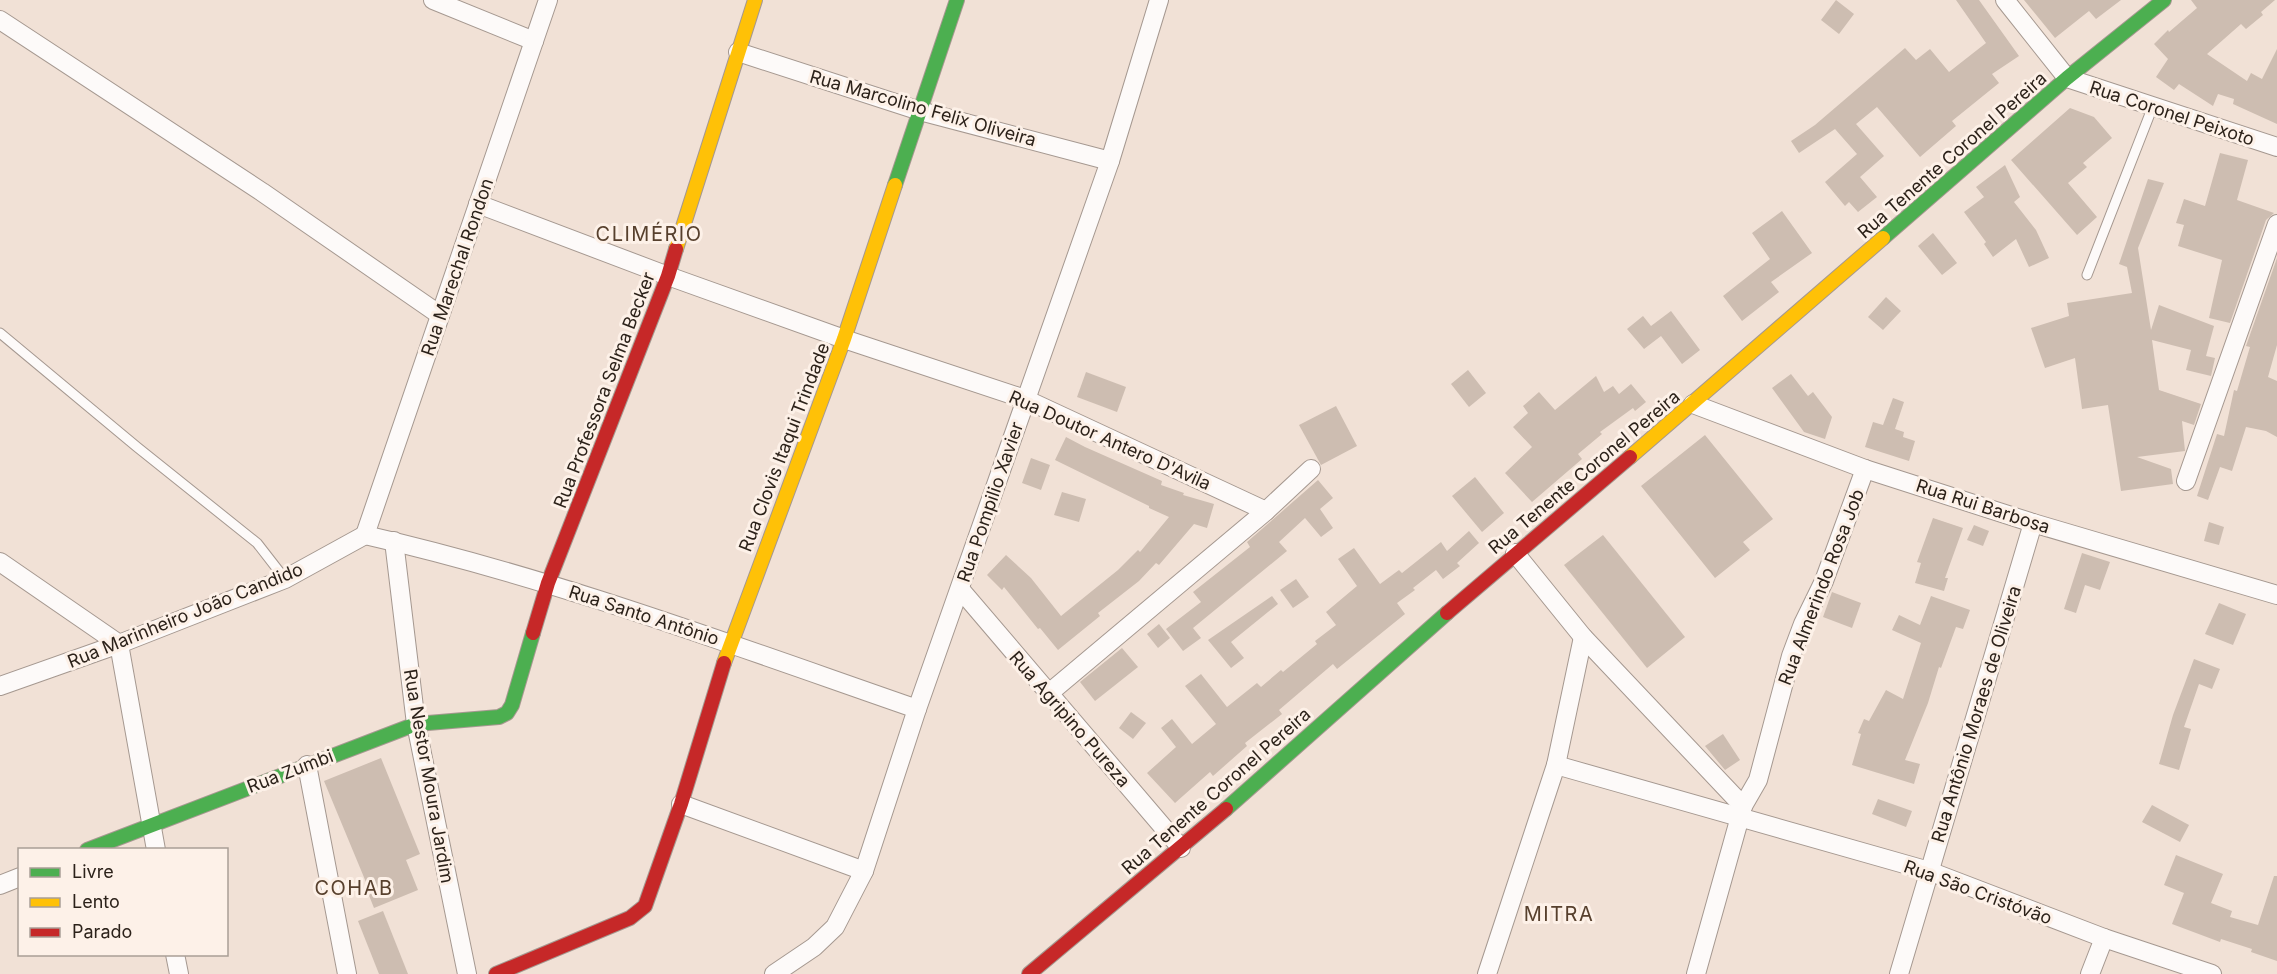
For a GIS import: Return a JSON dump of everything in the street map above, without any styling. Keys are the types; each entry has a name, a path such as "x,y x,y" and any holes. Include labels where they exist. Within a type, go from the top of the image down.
{"street":[{"path":"433,0 534,41"},
{"name":"Rua Marechal Rondon","path":"365,535 548,0"},
{"name":"Rua Professora Selma Becker","path":"499,717 507,713 512,705 548,583 668,276 754,0"},
{"name":"Rua Clovis Itaqui Trindade","path":"496,974 630,918 645,906 681,804 730,644 844,339 957,0"},
{"name":"Rua Pompilio Xavier","path":"774,974 814,947 835,927 864,871 917,709 1110,161 1158,0"},
{"path":"2005,0 2067,78"},
{"name":"Rua Tenente Coronel Pereira","path":"1029,974 1180,848 1515,553 1693,404 2157,2"},
{"path":"0,20 262,192 440,315"},
{"name":"Rua Marcolino Felix Oliveira","path":"738,52 920,111 1110,161"},
{"name":"Rua Coronel Peixoto","path":"2067,78 2277,147"},
{"name":"Rua Doutor Antero D'Avila","path":"478,204 844,339 1025,399 1266,511"},
{"path":"2186,481 2277,224"},
{"name":"Rua Rui Barbosa","path":"1693,404 1865,469 2033,523 2277,595"},
{"path":"1048,694 1266,511 1311,469"},
{"name":"Rua Almerindo Rosa Job","path":"1696,974 1742,811 1758,780 1791,656 1803,624 1824,581 1865,469"},
{"name":"Rua Antônio Moraes de Oliveira","path":"1899,974 2033,523"},
{"name":"Rua Santo Antônio","path":"365,535 548,583 917,709"},
{"name":"Rua Marinheiro João Candido","path":"0,686 119,644 285,579 365,535"},
{"name":"Rua Nestor Moura Jardim","path":"394,542 416,724 467,974"},
{"name":"Rua São Cristóvão","path":"1515,553 1583,637 1742,811"},
{"path":"3,566 119,644 156,848"},
{"name":"Rua Agripino Pureza","path":"960,589 1180,848"},
{"path":"1487,974 1556,765 1583,637"},
{"name":"Rua Zumbi","path":"90,848 416,724 499,717"},
{"path":"307,765 347,974"},
{"name":"Rua São Cristóvão","path":"1556,765 1742,811 1929,872 2104,938 2212,974"},
{"path":"681,804 864,871"},
{"path":"0,885 18,878"},
{"path":"2090,974 2104,938"},
{"path":"175,956 178,974"}],"lane":[{"path":"2087,275 2153,106"},
{"path":"0,333 257,543 285,579"}],"building":[{"path":"1836,0 1854,14 1839,34 1821,20"},
{"path":"1956,0 1979,0 2019,56 1992,74 1999,83 1952,121 1956,126 1920,157 1877,107 1856,124 1884,156 1860,177 1877,197 1858,212 1849,202 1845,206 1825,182 1857,154 1835,129 1799,153 1791,141 1815,125 1905,48 1916,60 1930,49 1949,72 1986,43"},
{"path":"2024,0 2121,0 2096,19 2089,11 2055,38"},
{"path":"2191,0 2275,0 2261,12 2263,15 2246,29 2241,24 2207,54 2247,81 2251,73 2262,79 2277,49 2277,124 2233,104 2234,99 2218,94 2213,106 2179,84 2174,90 2156,77 2168,59 2154,44 2197,8"},
{"path":"2070,108 2094,117 2112,138 2083,163 2087,167 2068,183 2097,217 2077,235 2011,160"},
{"path":"2220,153 2248,160 2237,200 2274,213 2266,220 2230,323 2209,318 2222,260 2178,246 2184,225 2176,223 2184,199 2205,206"},
{"path":"2005,165 2020,197 2014,202 2036,230 2049,258 2029,267 2016,239 1993,257 1984,244 1986,242 1964,212 1984,197 1976,187"},
{"path":"2148,179 2164,183 2138,248 2151,330 2159,305 2214,326 2206,356 2215,358 2211,376 2186,370 2191,350 2152,340 2159,390 2201,404 2194,425 2182,421 2185,451 2137,457 2171,469 2173,484 2121,491 2108,405 2082,409 2075,358 2045,368 2031,328 2069,316 2067,303 2132,293 2127,267 2119,264"},
{"path":"1782,211 1812,253 1771,282 1779,292 1742,321 1723,296 1770,259 1752,233"},
{"path":"1933,233 1957,263 1942,275 1918,246"},
{"path":"2277,258 2277,345 2268,377 2277,381 2277,437 2266,431 2246,427 2232,471 2220,467 2208,500 2197,496 2217,434 2224,436 2234,390 2237,391 2250,347 2246,346"},
{"path":"1886,297 1901,311 1883,330 1868,317"},
{"path":"1671,311 1700,350 1682,364 1661,336 1644,349 1627,329 1643,316 1651,326"},
{"path":"1468,370 1486,393 1469,407 1451,384"},
{"path":"1086,372 1126,387 1117,412 1077,397"},
{"path":"1791,374 1808,396 1813,392 1832,417 1825,439 1804,432 1772,388"},
{"path":"1596,376 1604,392 1613,386 1619,394 1631,384 1646,402 1635,411 1633,408 1600,432 1602,434 1578,454 1582,459 1532,502 1505,473 1532,447 1513,427 1528,413 1523,406 1539,392 1555,410"},
{"path":"1893,398 1904,402 1895,429 1904,432 1903,437 1915,441 1909,461 1865,447 1873,422 1883,425"},
{"path":"1336,406 1357,446 1321,465 1299,425"},
{"path":"1705,435 1773,519 1743,542 1750,550 1715,578 1641,486"},
{"path":"1066,437 1162,481 1161,485 1184,493 1183,495 1214,504 1207,528 1194,524 1159,565 1156,563 1139,581 1098,613 1100,616 1058,650 1004,587 1002,590 987,575 1006,555 1031,578 1061,616 1118,570 1138,550 1140,552 1169,517 1055,460"},
{"path":"1031,458 1050,465 1041,490 1022,483"},
{"path":"1475,477 1504,513 1482,532 1452,496"},
{"path":"1318,480 1333,498 1320,509 1333,528 1321,537 1305,518 1279,542 1287,551 1193,628 1201,638 1183,651 1166,629 1201,602 1193,592 1250,547 1247,542"},
{"path":"1062,492 1086,499 1079,522 1054,515"},
{"path":"1933,518 1963,528 1945,578 1948,578 1944,591 1915,583 1921,563 1917,562"},
{"path":"2209,522 2224,527 2219,545 2204,541"},
{"path":"1974,525 1989,531 1983,546 1967,540"},
{"path":"1469,531 1479,543 1457,563 1460,566 1443,579 1436,570 1413,588 1415,590 1397,603 1405,614 1337,669 1333,664 1279,710 1282,714 1245,743 1247,746 1213,776 1210,772 1175,803 1147,773 1176,747 1161,728 1172,719 1192,744 1216,724 1185,686 1201,674 1227,707 1257,683 1261,687 1281,670 1283,672 1317,644 1315,641 1336,625 1326,612 1357,586 1338,559 1354,548 1380,584 1399,570 1402,573 1441,542 1447,551"},
{"path":"1603,535 1685,637 1647,668 1564,565"},
{"path":"2082,553 2110,562 2100,590 2085,585 2076,613 2064,609"},
{"path":"1296,579 1309,597 1293,608 1280,590"},
{"path":"1832,592 1861,603 1852,628 1823,617"},
{"path":"1272,596 1278,604 1231,642 1244,658 1231,668 1208,640"},
{"path":"1931,596 1970,610 1963,629 1956,627 1905,760 1920,764 1914,784 1852,765 1861,734 1858,733 1864,719 1869,721 1886,690 1903,699 1916,659 1921,643 1892,630 1899,615 1920,625"},
{"path":"2219,603 2246,614 2233,645 2205,634"},
{"path":"1159,624 1170,638 1158,648 1147,634"},
{"path":"1122,648 1138,667 1095,701 1080,682"},
{"path":"2194,659 2220,669 2212,689 2199,684 2184,727 2191,729 2179,770 2159,764 2173,715"},
{"path":"1131,712 1146,723 1133,739 1119,728"},
{"path":"1723,734 1740,760 1725,770 1705,746"},
{"path":"381,758 420,854 406,860 418,890 374,908 366,888 368,887 324,781"},
{"path":"1878,799 1912,811 1906,827 1872,814"},
{"path":"2152,805 2189,825 2180,842 2142,822"},
{"path":"2176,855 2223,874 2211,903 2232,911 2230,917 2258,925 2274,876 2277,876 2277,961 2251,952 2252,949 2221,939 2220,942 2172,924 2184,893 2164,885"},
{"path":"383,911 408,974 379,974 358,921"}],"traffic: fast":[{"path":"895,185 957,0"},
{"path":"1883,238 2067,78 2164,0"},
{"path":"1226,809 1447,613"},
{"path":"92,848 416,724 499,717 507,713 512,705 533,633"}],"traffic: slow":[{"path":"676,249 755,0"},
{"path":"724,663 844,339 895,185"},
{"path":"1630,457 1883,238"}],"traffic: jam":[{"path":"533,633 548,583 668,276 676,249"},
{"path":"1447,613 1630,457"},
{"path":"496,974 630,918 645,906 681,804 724,663"},
{"path":"1029,974 1226,809"}],"district":[{"name":"CLIMÉRIO","path":"649,234"},
{"name":"COHAB","path":"354,888"},
{"name":"MITRA","path":"1559,914"}]}
